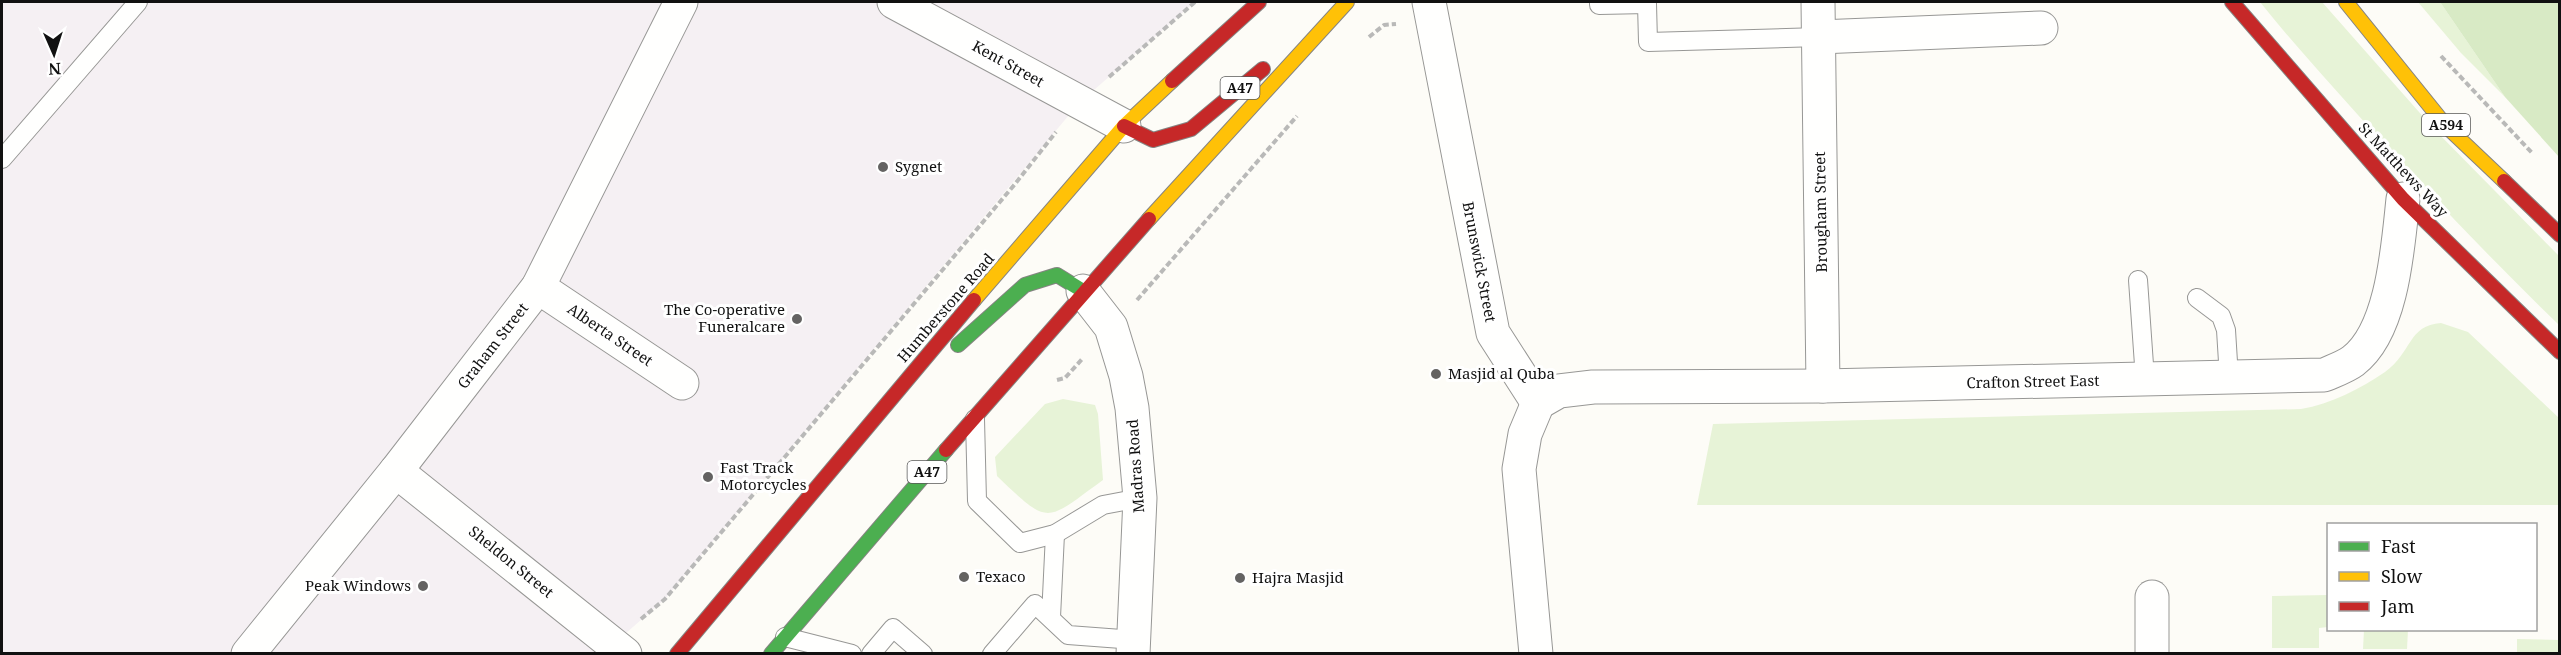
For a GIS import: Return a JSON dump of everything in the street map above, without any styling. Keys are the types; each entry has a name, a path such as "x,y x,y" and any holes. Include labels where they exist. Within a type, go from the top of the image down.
{"main road":[{"name":"Humberstone Road","path":"677,654 867,425 1124,126 1259,2"},
{"name":"A47","path":"1124,126 1153,140 1191,129 1345,2"},
{"name":"A47","path":"771,654 1083,291 1345,2"},
{"name":"St Matthews Way","path":"2232,2 2403,198 2559,352"},
{"name":"A594","path":"2346,2 2446,126 2559,235"},
{"path":"867,425 1025,285 1056,275 1083,291"}],"street":[{"name":"Graham Street","path":"248,654 396,471 538,287 681,2"},
{"name":"Kent Street","path":"894,2 1124,126"},
{"name":"Brunswick Street","path":"1429,2 1492,333 1538,403"},
{"name":"Brougham Street","path":"1818,2 1823,386"},
{"path":"1819,37 2041,28"},
{"name":"Crafton Street East","path":"1538,403 1559,391 1593,387 1823,386 2324,375 2353,361 2371,342 2386,305 2398,252 2403,198"},
{"name":"Alberta Street","path":"538,287 682,383"},
{"name":"Madras Road","path":"1083,291 1111,327 1126,376 1132,408 1140,498 1134,647"},
{"path":"1536,654 1519,469 1526,434 1538,403"},
{"name":"Sheldon Street","path":"396,471 620,649"},
{"path":"2152,597 2152,654"}],"lane":[{"path":"2,159 138,2"},
{"path":"1599,2 1599,5 1647,4 1648,42 1819,37"},
{"path":"2138,280 2145,380"},
{"path":"2197,298 2221,316 2226,330 2229,378"},
{"path":"975,416 977,501 1020,543 1055,534 1103,505 1140,498"},
{"path":"1051,617 1055,534"},
{"path":"992,654 1035,604 1068,635 1134,647"},
{"path":"871,654 893,628 923,654"},
{"path":"785,637 852,654"}],"path":[{"path":"620,649 1007,193 1079,103 1196,2"},
{"path":"2433,47 2536,157"}],"shaded area":[{"path":"2,2 1195,2 1079,103 665,599 602,654 2,653"}],"green space":[{"path":"2260,2 2322,2 2434,129 2559,256 2559,325 2407,169"},
{"path":"2418,2 2440,2 2505,97 2461,53"},
{"path":"2440,2 2559,2 2559,157 2505,97"},
{"path":"2441,323 2468,332 2559,418 2559,505 1697,505 1713,424 2301,409 2334,400 2385,372 2394,365 2416,334 2430,325"},
{"path":"1063,399 1095,405 1098,414 1103,480 1058,511 1048,513 1039,511 1028,504 997,476 995,457 1045,404"},
{"path":"2327,595 2327,627 2319,628 2319,648 2272,648 2272,596"},
{"path":"2364,631 2408,631 2407,649 2363,649"},
{"path":"2517,639 2559,640 2559,653 2517,653"}],"traffic: fast":[{"path":"958,345 1025,285 1057,275 1083,291"},
{"path":"771,654 946,450"}],"traffic: slow":[{"path":"1149,219 1347,2"},
{"path":"2346,2 2446,126 2504,181"},
{"path":"974,300 1124,126 1172,81"}],"traffic: jam":[{"path":"1172,81 1259,2"},
{"path":"2232,2 2403,199 2560,352"},
{"path":"1124,126 1153,140 1191,129 1263,69"},
{"path":"2504,181 2560,235"},
{"path":"946,450 1149,219"},
{"path":"677,654 974,300"}],"place":[{"name":"Sygnet","path":"883,167"},
{"name":"The Co-operative Funeralcare","path":"797,319"},
{"name":"Masjid al Quba","path":"1436,374"},
{"name":"Fast Track Motorcycles","path":"708,477"},
{"name":"Texaco","path":"964,577"},
{"name":"Hajra Masjid","path":"1240,578"},
{"name":"Peak Windows","path":"423,586"}]}
